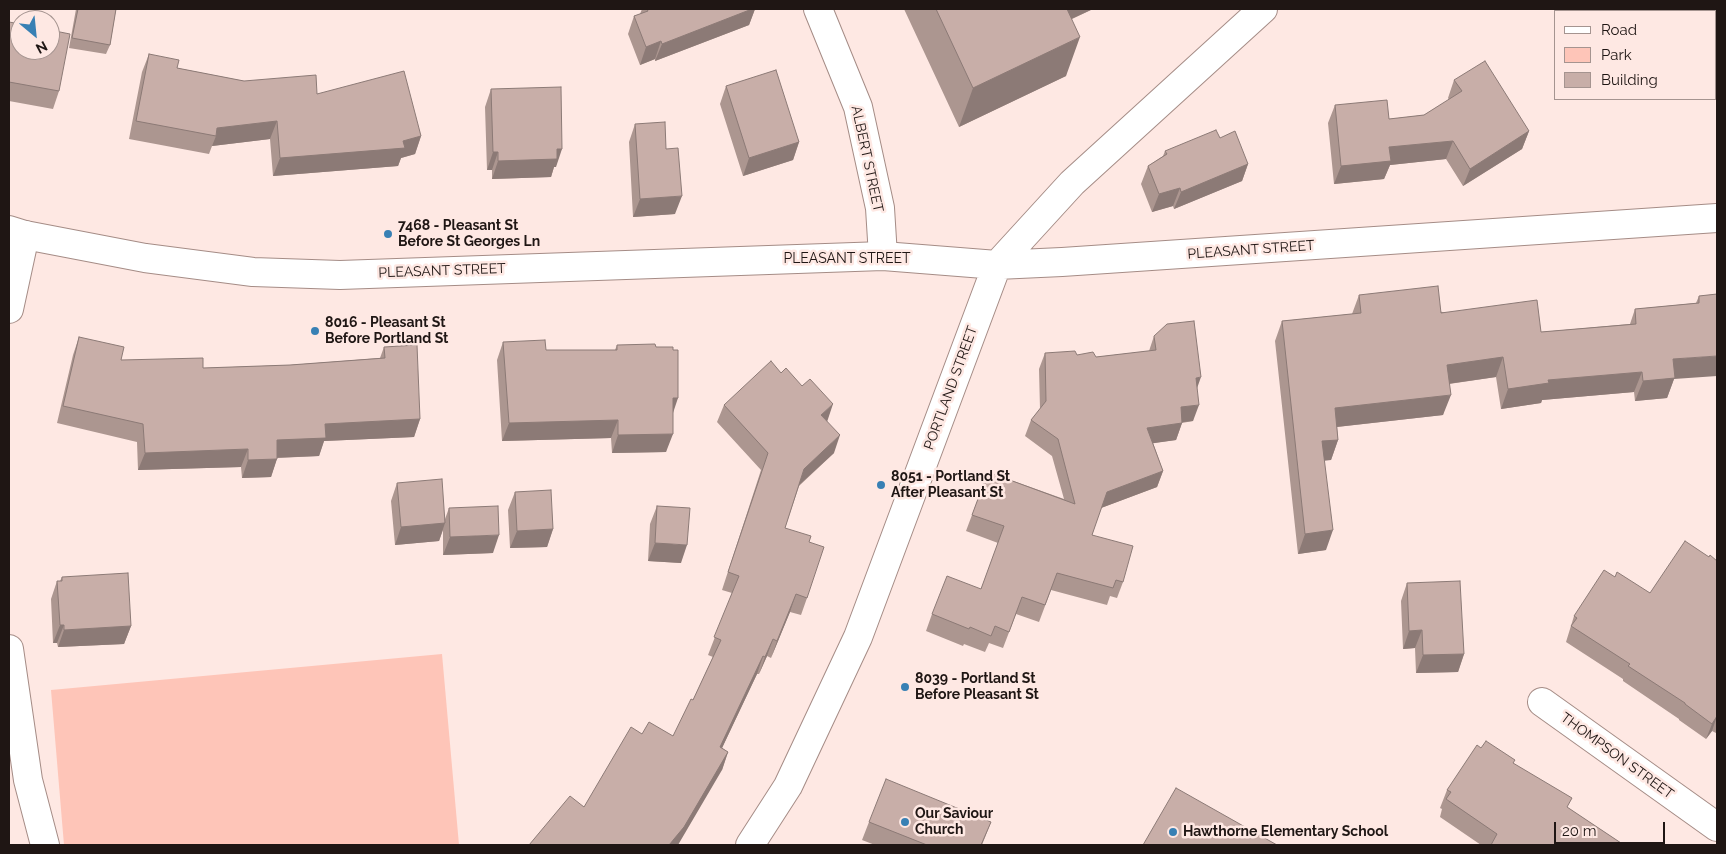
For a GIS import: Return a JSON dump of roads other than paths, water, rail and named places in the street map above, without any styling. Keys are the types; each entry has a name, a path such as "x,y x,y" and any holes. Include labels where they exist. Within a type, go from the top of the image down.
{"main road":[{"name":"ALBERT STREET","path":"818,9 858,107 880,208 882,256"},
{"name":"PORTLAND STREET","path":"757,842 788,786 858,637 997,264 1072,183 1262,9"},
{"name":"PLEASANT STREET","path":"17,232 145,258 253,272 340,275 882,256 997,264 1081,261 1717,218"},
{"path":"9,309 17,232"},
{"path":"9,649 28,780 45,845"},
{"name":"THOMPSON STREET","path":"1542,702 1717,827"}],"place":[{"name":"7468 - Pleasant St Before St Georges Ln","path":"388,234"},
{"name":"8016 - Pleasant St Before Portland St","path":"315,331"},
{"name":"8051 - Portland St After Pleasant St","path":"881,485"},
{"name":"8039 - Portland St Before Pleasant St","path":"905,687"},
{"name":"Our Saviour Church","path":"905,822"},
{"name":"Hawthorne Elementary School","path":"1173,832"}]}
